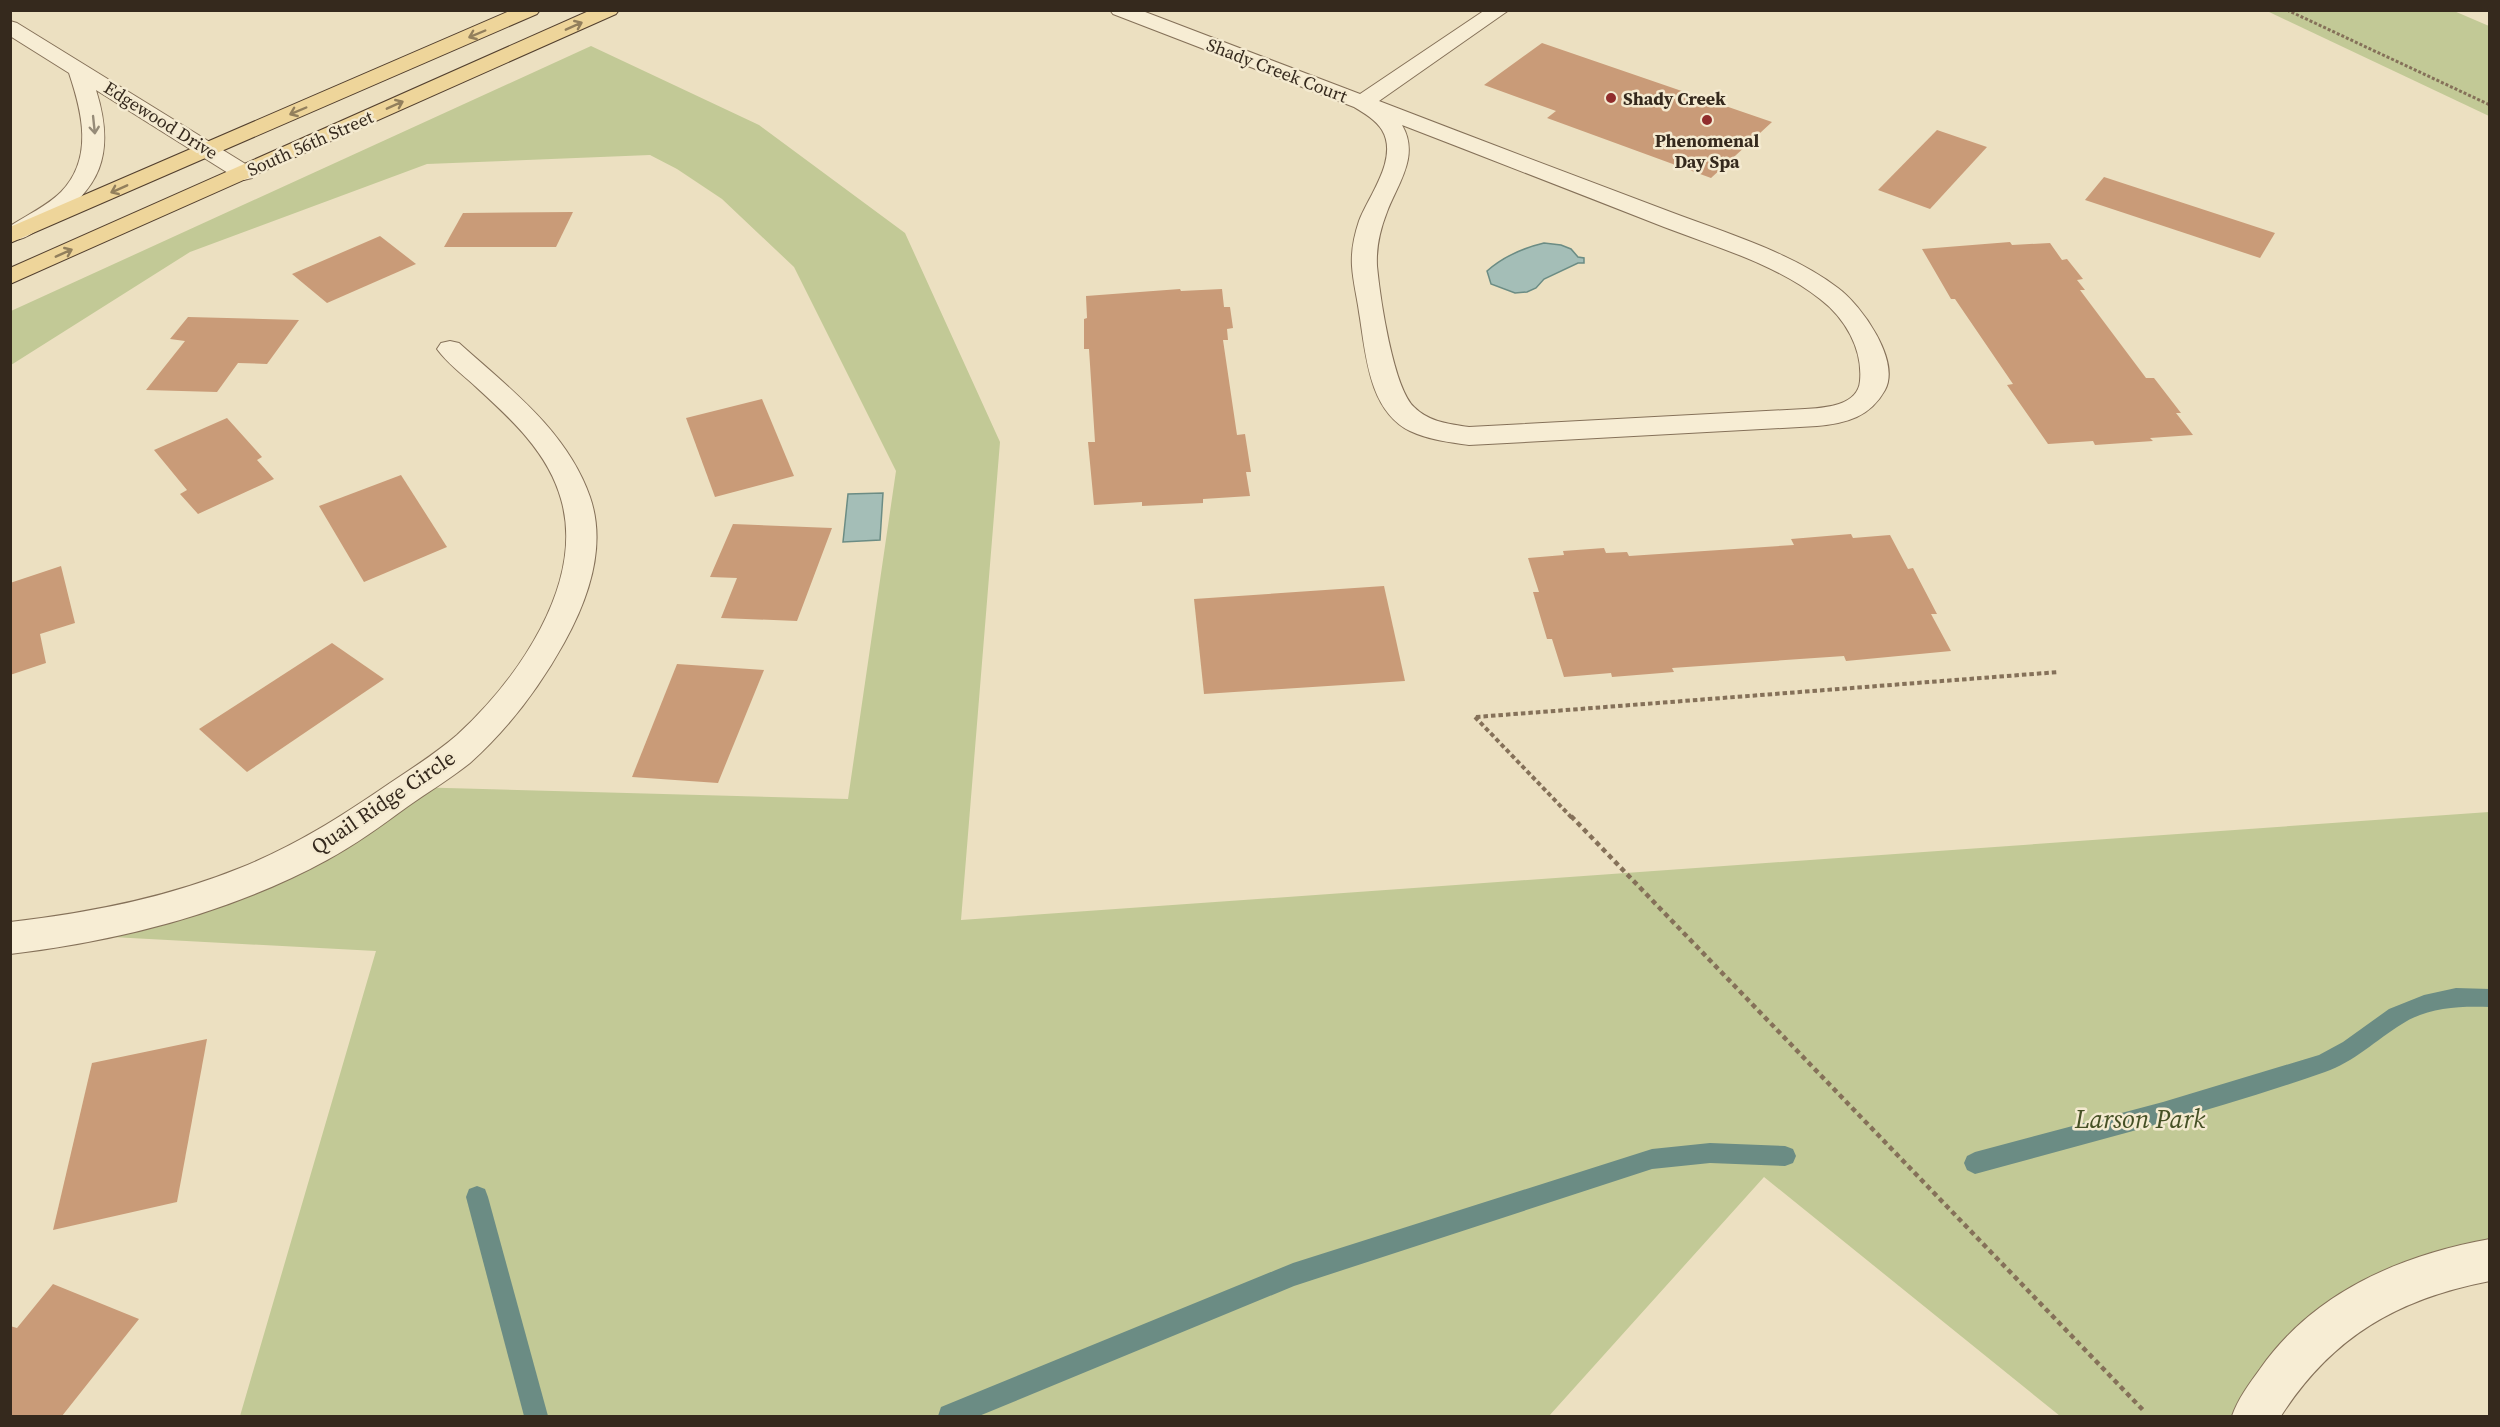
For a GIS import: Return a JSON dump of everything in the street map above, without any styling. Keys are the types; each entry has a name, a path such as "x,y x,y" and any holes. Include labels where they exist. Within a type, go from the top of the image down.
{"main road":[{"name":"South 56th Street","path":"11,236 530,10"},
{"name":"South 56th Street","path":"10,277 609,10"}],"street":[{"name":"Shady Creek Court","path":"1120,10 1362,102 1749,251 1810,280 1847,310 1861,330 1873,359 1875,386 1859,405 1850,411 1830,416 1469,436 1433,431 1406,416 1397,406 1383,379 1364,264 1366,238 1397,162 1400,149 1398,136 1379,112 1362,102"},
{"path":"1362,102 1499,10"},
{"name":"Edgewood Drive","path":"10,27 209,149 244,173"},
{"name":"Edgewood Drive","path":"11,236 69,197 82,182 91,160 95,134 92,109 78,69"},
{"name":"Quail Ridge Circle","path":"10,938 56,934 105,925 170,908 229,888 288,864 360,822 449,760 493,718 519,687 556,629 575,584 581,519 576,497 556,456 538,433 450,349"},
{"path":"2255,1416 2296,1359 2311,1342 2340,1318 2391,1291 2440,1270 2490,1260"}],"path":[{"path":"2287,10 2490,105"},
{"path":"2059,672 1475,717 2143,1410"}],"green space":[{"path":"2267,11 2454,11 2489,26 2489,116"},
{"name":"Larson Park","path":"591,46 759,125 905,233 1000,442 961,920 2489,812 2489,1260 2391,1291 2258,1413 2262,1416 2060,1416 1764,1177 1549,1416 240,1416 376,951 56,934 170,908 410,787 848,799 896,471 794,267 722,199 677,169 650,155 427,164 190,252 11,365 11,311"}],"water":[{"path":"1544,243 1571,249 1578,257 1584,258 1584,263 1578,263 1544,279 1536,288 1527,292 1515,293 1491,284 1487,271 1493,266 1514,253"},
{"path":"883,493 880,540 843,542 848,494"}],"building":[{"name":"Shady Creek","path":"1542,43 1772,122 1711,178 1547,118 1556,111 1484,85"},
{"path":"1937,130 1987,147 1930,209 1878,190"},
{"path":"2104,177 2275,233 2260,258 2085,200"},
{"path":"573,212 556,247 444,247 463,213"},
{"path":"380,236 416,264 327,303 292,274"},
{"path":"2010,242 2012,245 2050,243 2062,260 2067,259 2083,279 2077,280 2085,290 2080,290 2146,378 2154,378 2181,413 2176,413 2193,435 2150,438 2153,441 2095,445 2093,441 2048,444 2007,385 2013,384 1955,299 1951,299 1922,249"},
{"path":"1180,289 1181,291 1222,289 1224,307 1230,307 1233,328 1227,329 1228,340 1223,340 1237,435 1245,434 1251,472 1246,472 1250,496 1203,499 1203,503 1142,506 1142,502 1094,505 1088,442 1095,442 1089,349 1084,349 1084,319 1087,318 1086,296"},
{"path":"188,317 299,320 267,364 238,363 217,392 146,390 185,341 170,339"},
{"path":"762,399 794,476 715,497 686,418"},
{"path":"227,418 262,457 257,460 274,479 198,514 180,494 187,490 154,450"},
{"path":"401,475 447,547 364,582 319,506"},
{"path":"733,524 832,528 797,621 721,618 737,578 710,577"},
{"path":"1851,534 1853,538 1890,535 1908,569 1913,568 1937,614 1931,614 1951,651 1846,661 1844,656 1672,668 1674,672 1612,677 1611,673 1564,677 1552,639 1547,639 1533,592 1539,592 1528,558 1564,555 1563,551 1604,548 1606,553 1627,552 1629,556 1794,545 1791,539"},
{"path":"61,566 75,623 40,634 46,663 10,675 10,583"},
{"path":"1384,586 1405,681 1204,694 1194,599"},
{"path":"332,643 384,679 247,772 199,729"},
{"path":"677,664 764,670 718,783 632,777"},
{"path":"207,1039 177,1202 53,1230 92,1063"},
{"path":"53,1284 139,1319 62,1416 10,1416 10,1326 17,1328"}],"waterway":[{"path":"1975,1163 2163,1112 2324,1063 2351,1049 2396,1016 2424,1004 2456,997 2490,998"},
{"path":"950,1416 1293,1275 1652,1159 1710,1153 1785,1156"},
{"path":"477,1197 536,1416"}],"place":[{"name":"Shady Creek","path":"1611,98"},
{"name":"Phenomenal Day Spa","path":"1707,120"}]}
